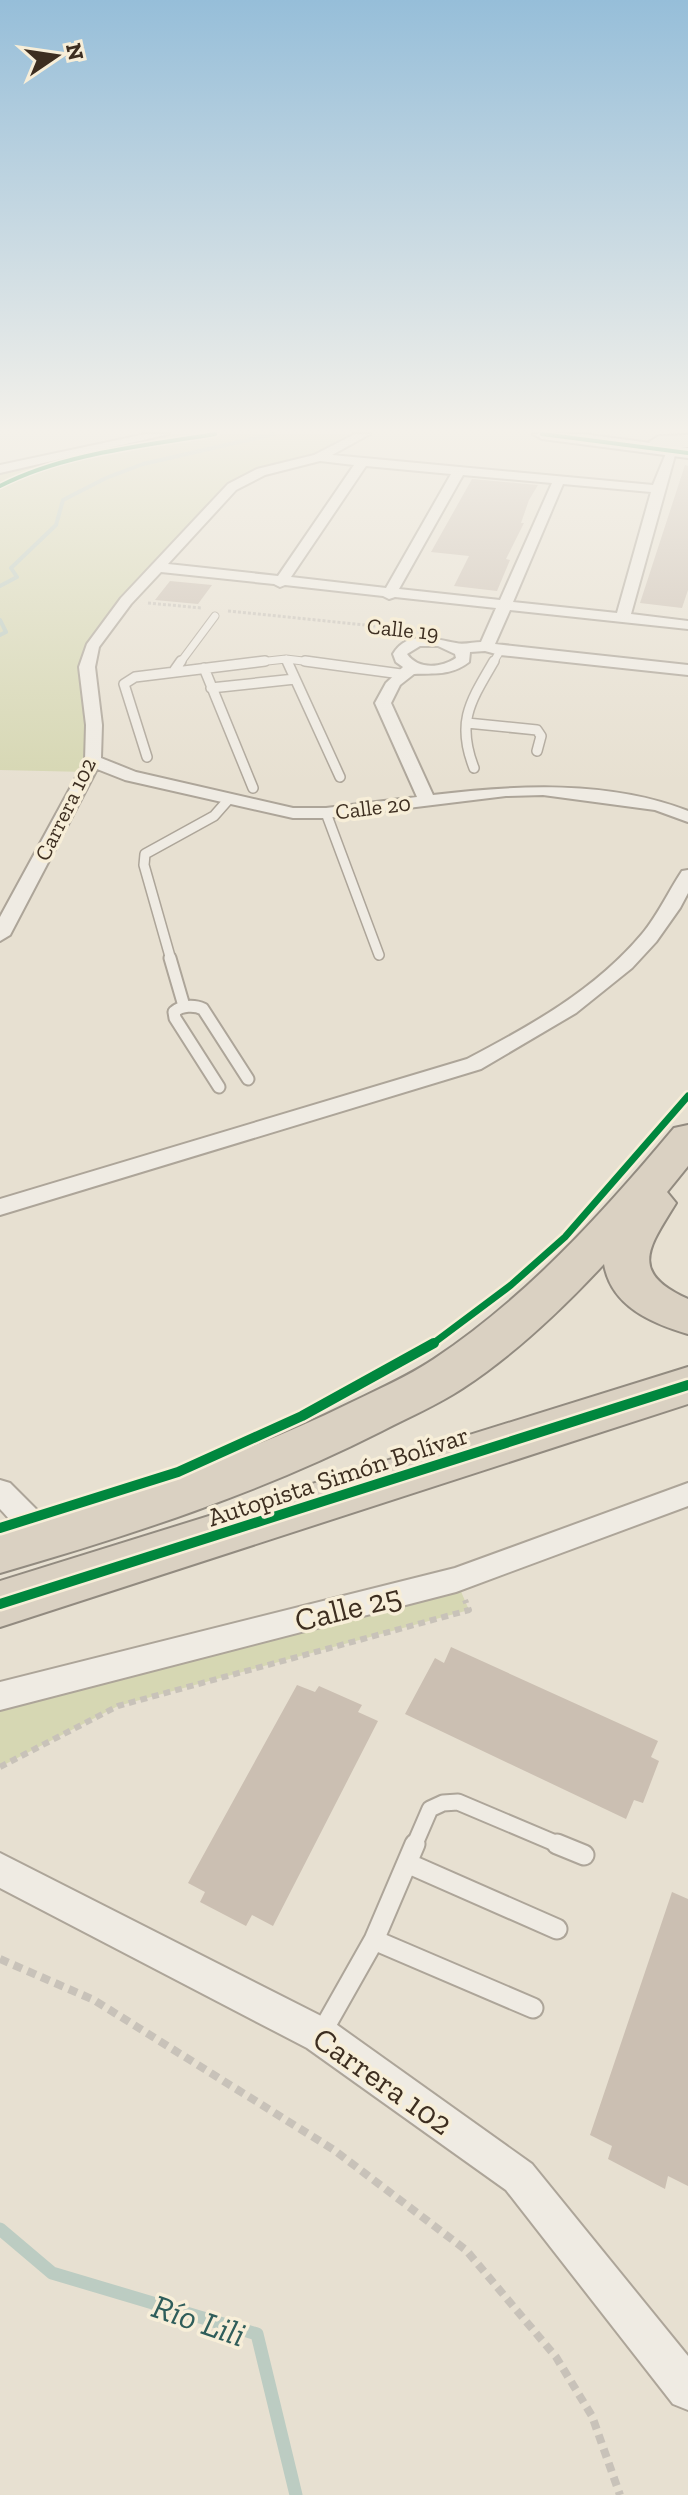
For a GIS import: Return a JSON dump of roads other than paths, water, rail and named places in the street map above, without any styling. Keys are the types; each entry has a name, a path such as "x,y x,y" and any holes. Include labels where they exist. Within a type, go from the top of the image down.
{"highway":[{"name":"Autopista Simón Bolívar","path":"24,1544 220,1483 319,1442 449,1374 540,1303 643,1195 688,1138"},
{"path":"688,1146 633,1238 626,1261 632,1281 644,1295 666,1309 688,1317"},
{"name":"Autopista Simón Bolívar","path":"0,1604 688,1385"}],"street":[{"name":"Carrera 102","path":"0,935 93,761 94,725 87,667 92,647 126,601 173,550"},
{"path":"280,583 302,550"},
{"path":"389,595 414,550"},
{"path":"494,649 505,606 529,550"},
{"path":"623,618 641,550"},
{"path":"157,567 389,595 688,625"},
{"name":"Calle 19","path":"408,670 401,659 403,649 429,641 458,648 494,649 688,670"},
{"path":"427,800 383,703 388,690 408,670 440,670 455,666 464,659 458,648"},
{"name":"Calle 20","path":"93,761 131,776 293,813 326,813 543,790 658,805 688,802"},
{"name":"Calle 20","path":"658,805 688,817"},
{"path":"0,1207 474,1064 545,1026 592,993 645,944 675,904 688,875"},
{"path":"0,1491 24,1544"},
{"name":"Calle 25","path":"0,1696 456,1580 688,1494"},
{"name":"Carrera 102","path":"0,1870 320,2035 519,2177 688,2389"}],"lane":[{"path":"174,671 218,613"},
{"path":"474,768 463,739 494,649"},
{"path":"147,757 124,684 135,677 286,659 408,670"},
{"path":"286,659 340,777"},
{"path":"204,668 253,788"},
{"path":"211,688 295,679"},
{"path":"467,723 537,730 541,736 537,751"},
{"path":"184,1006 144,865 145,854 214,816 229,799"},
{"path":"326,813 379,955"},
{"path":"219,1087 175,1018 174,1012 184,1006 203,1009 248,1079"},
{"path":"320,2035 374,1940 430,1809 443,1803 458,1802 584,1855"},
{"path":"407,1863 557,1929"},
{"path":"374,1940 533,2008"}],"waterway":[{"name":"Río Lili","path":"0,586 17,577 11,568 29,550"},
{"name":"Río Lili","path":"0,620 6,632 0,635"},
{"name":"Río Lili","path":"0,2229 52,2273 257,2334 296,2495"}]}
